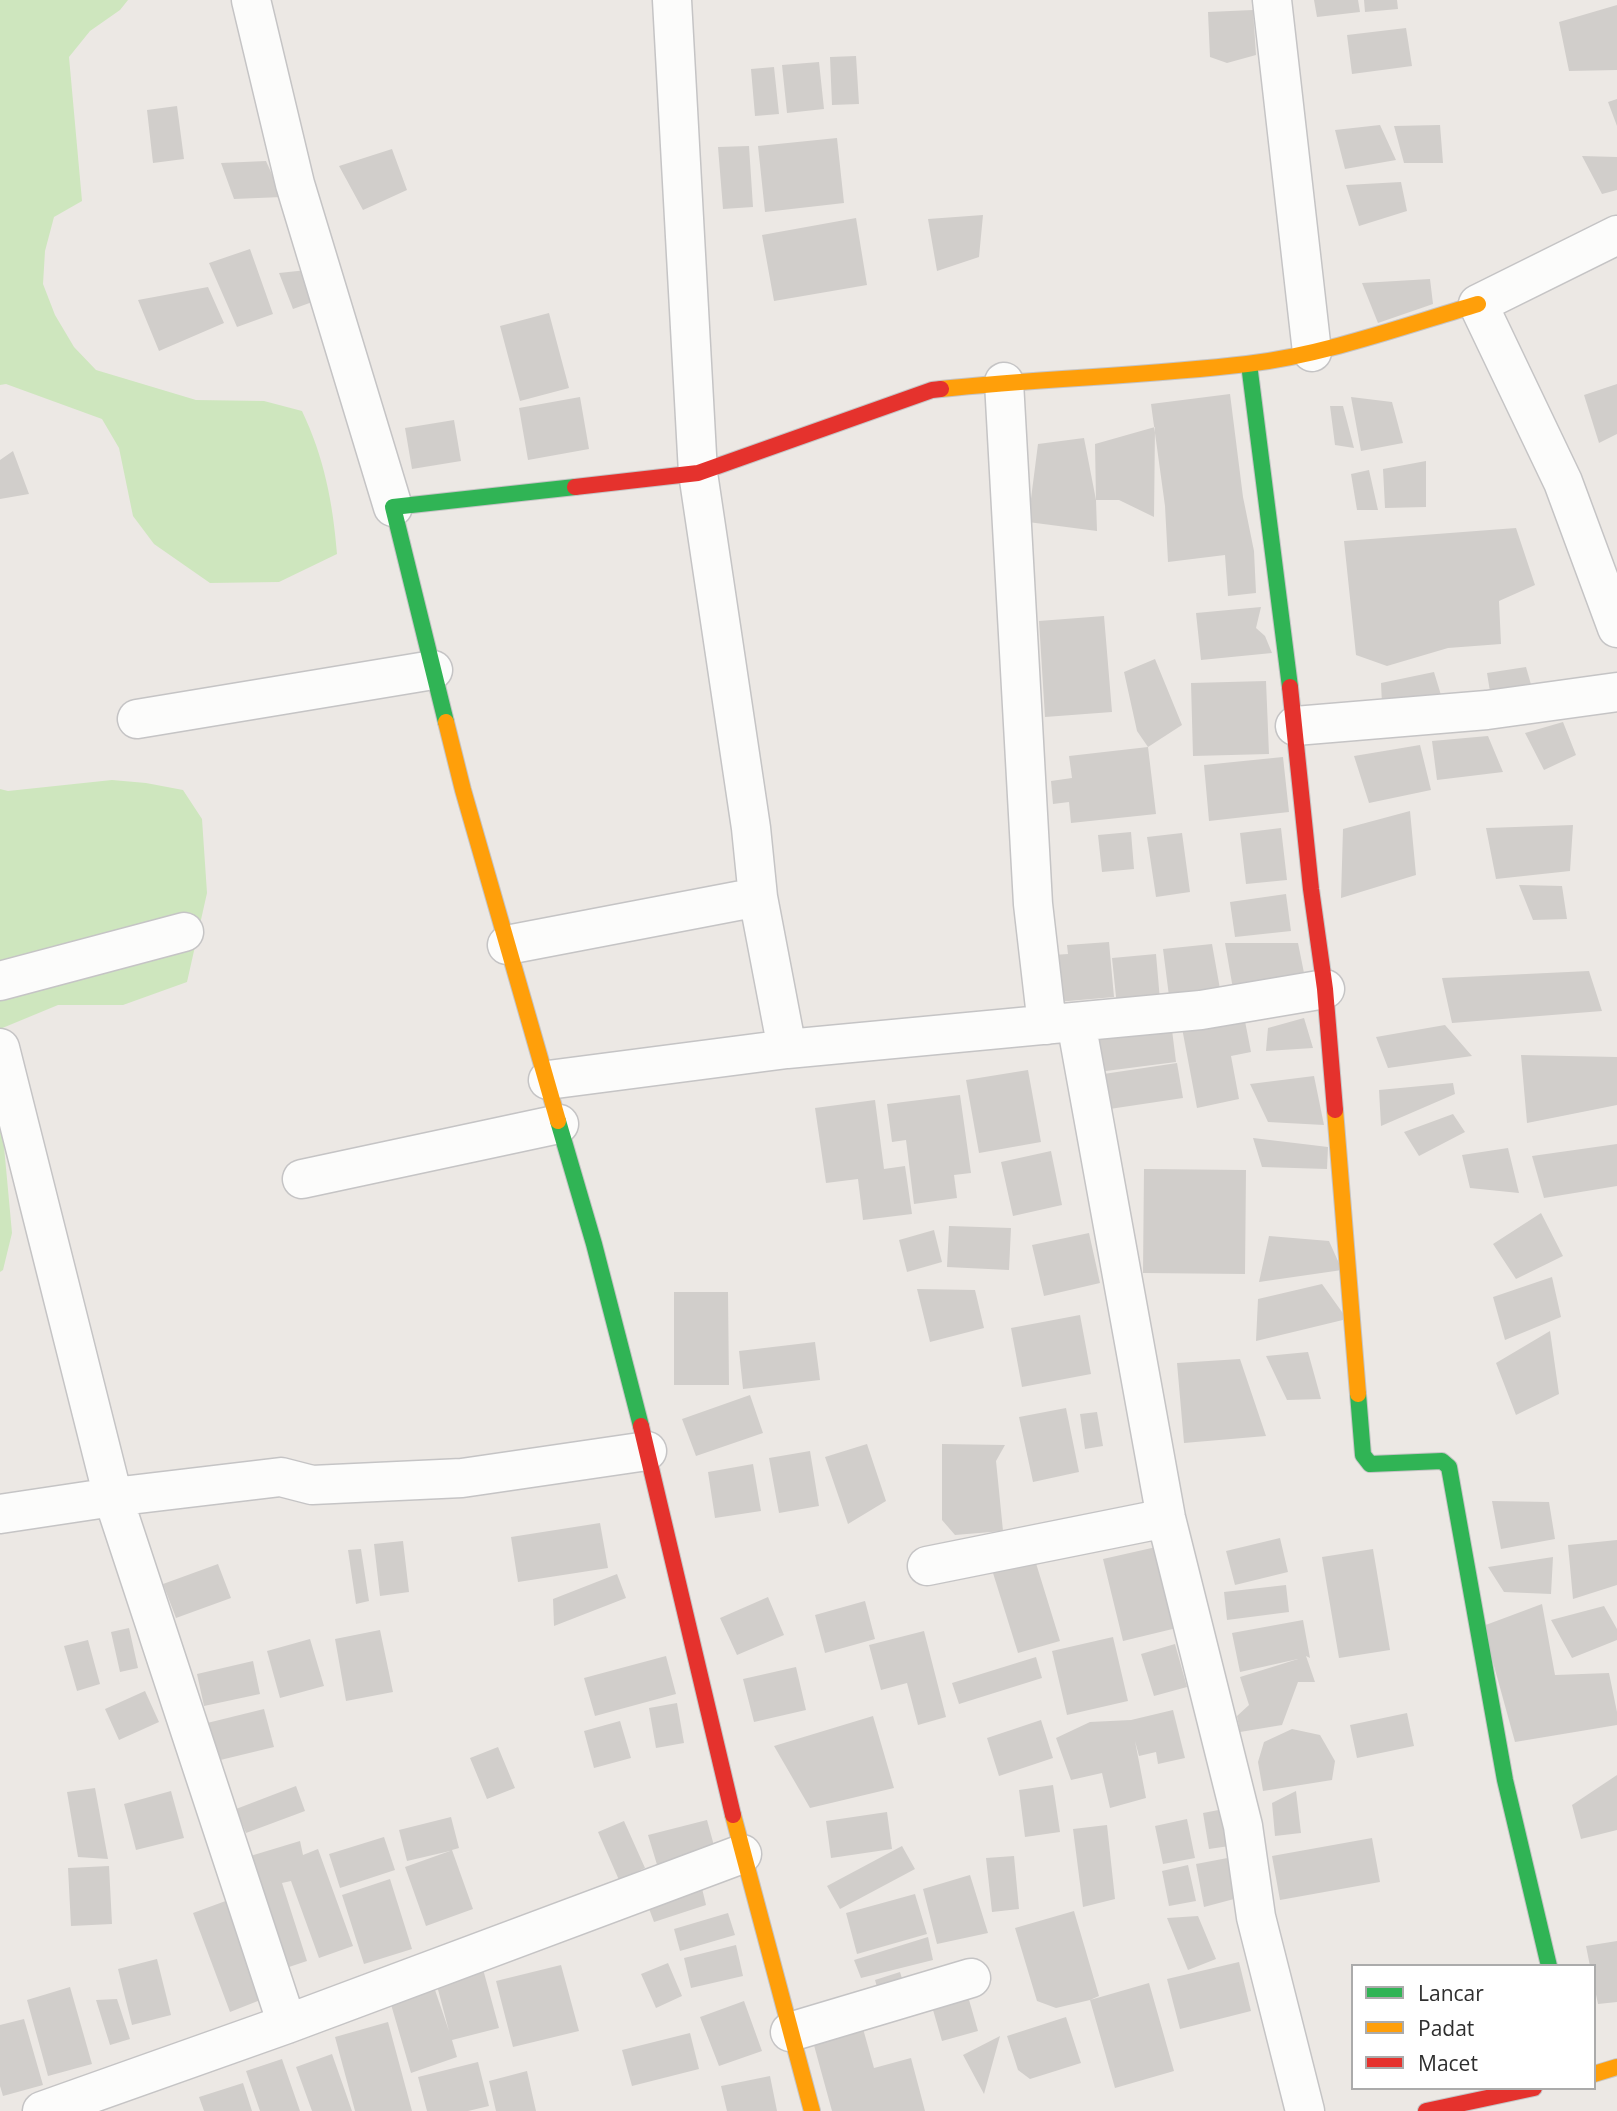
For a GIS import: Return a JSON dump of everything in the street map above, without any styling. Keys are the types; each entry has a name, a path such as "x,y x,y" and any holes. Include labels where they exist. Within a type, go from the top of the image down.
{"street":[{"path":"251,0 295,184 393,508 463,790 594,1244 647,1451 742,1854 812,2111"},
{"path":"671,0 698,473 751,828 758,897 787,1049"},
{"path":"1272,0 1312,352"},
{"path":"393,508 698,473 932,390 1004,382 1250,364 1312,352 1478,303 1617,235"},
{"path":"1478,303 1563,482 1617,628"},
{"path":"1250,364 1325,989 1363,1455 1374,1465 1442,1461 1449,1467 1505,1780 1549,1964"},
{"path":"1004,382 1033,904 1062,1023 1166,1518 1243,1826 1256,1917 1305,2111"},
{"path":"137,719 433,670"},
{"path":"1295,726 1487,710 1617,692"},
{"path":"507,945 758,897"},
{"path":"0,981 184,932"},
{"path":"548,1080 787,1049 1202,1010 1325,989"},
{"path":"0,1048 113,1497 287,2024"},
{"path":"302,1180 559,1124"},
{"path":"0,1514 113,1497 281,1477 312,1485 462,1478 647,1451"},
{"path":"927,1566 1166,1518"},
{"path":"42,2111 287,2024 742,1854"},
{"path":"790,2032 971,1978"},
{"path":"1596,2073 1617,2067"},
{"path":"1426,2111 1525,2090"}],"green space":[{"path":"0,0 128,0 120,10 90,31 69,57 82,201 54,217 45,251 43,284 55,315 74,347 96,370 196,400 264,401 302,411 326,481 337,554 279,582 210,583 154,544 133,516 119,448 102,419 6,384 0,385"},
{"path":"112,780 183,790 202,819 207,893 187,982 123,1005 58,1005 0,1029 0,789 8,791"},
{"path":"0,1103 12,1233 3,1270 0,1272"}],"building":[{"path":"1314,0 1358,0 1360,12 1317,17"},
{"path":"1364,0 1397,0 1398,9 1365,12"},
{"path":"1617,5 1617,70 1569,71 1559,22"},
{"path":"1253,10 1256,55 1227,63 1210,57 1208,12"},
{"path":"1406,28 1412,66 1352,74 1347,35"},
{"path":"856,56 859,104 832,105 830,57"},
{"path":"819,62 824,109 787,113 782,65"},
{"path":"774,67 779,114 755,116 751,69"},
{"path":"1617,99 1617,126 1608,102"},
{"path":"177,106 184,159 153,163 147,110"},
{"path":"1380,125 1396,160 1345,169 1335,130"},
{"path":"1440,125 1443,163 1404,163 1394,126"},
{"path":"837,138 844,203 765,212 758,146"},
{"path":"749,146 753,207 723,209 718,147"},
{"path":"392,149 407,190 363,210 339,166"},
{"path":"1582,156 1617,157 1617,190 1602,194"},
{"path":"266,161 282,197 234,199 221,163"},
{"path":"1401,182 1407,211 1359,226 1346,185"},
{"path":"983,215 979,257 937,271 928,219"},
{"path":"856,218 867,285 774,301 762,235"},
{"path":"250,249 273,314 237,327 209,263"},
{"path":"307,270 315,301 293,309 279,273"},
{"path":"1430,279 1433,304 1378,323 1362,283"},
{"path":"208,287 224,323 159,351 138,300"},
{"path":"549,313 569,388 520,401 500,326"},
{"path":"1617,384 1617,434 1599,443 1584,395"},
{"path":"1230,394 1243,497 1254,551 1256,593 1228,596 1225,555 1168,562 1165,506 1151,404"},
{"path":"580,397 589,449 528,460 519,408"},
{"path":"1351,397 1392,402 1403,443 1361,451"},
{"path":"1330,406 1343,406 1354,448 1335,445"},
{"path":"454,420 461,461 412,469 405,428"},
{"path":"1155,427 1154,517 1119,500 1096,500 1095,444"},
{"path":"1084,438 1096,500 1097,531 1028,522 1038,444"},
{"path":"13,451 29,494 0,499 0,460"},
{"path":"1426,461 1426,507 1385,508 1383,469"},
{"path":"1369,470 1378,510 1357,510 1351,474"},
{"path":"1516,528 1535,585 1499,601 1501,644 1448,648 1387,666 1356,655 1344,541"},
{"path":"1261,607 1256,628 1265,636 1272,653 1201,660 1196,613"},
{"path":"1104,616 1112,712 1045,717 1039,621"},
{"path":"1155,659 1182,725 1148,747 1137,731 1124,672"},
{"path":"1526,667 1534,695 1492,704 1487,673"},
{"path":"1434,672 1444,705 1382,704 1381,683"},
{"path":"1266,681 1269,754 1193,756 1191,683"},
{"path":"1563,722 1576,755 1544,770 1525,733"},
{"path":"1488,736 1503,772 1437,780 1432,741"},
{"path":"1420,745 1431,790 1369,803 1354,756"},
{"path":"1148,747 1156,814 1071,823 1069,802 1053,804 1051,781 1072,778 1069,756"},
{"path":"1283,757 1289,812 1209,821 1204,765"},
{"path":"1410,811 1416,875 1341,898 1343,829"},
{"path":"1573,825 1570,871 1496,879 1486,828"},
{"path":"1281,828 1287,880 1246,884 1240,833"},
{"path":"1131,832 1134,869 1102,872 1098,835"},
{"path":"1182,833 1190,892 1156,897 1147,837"},
{"path":"1519,885 1562,886 1567,919 1533,920"},
{"path":"1286,894 1291,931 1235,937 1230,902"},
{"path":"1109,942 1114,997 1057,1002 1053,955 1068,954 1067,945"},
{"path":"1225,943 1298,943 1307,988 1233,989"},
{"path":"1212,944 1220,989 1169,996 1163,949"},
{"path":"1156,954 1161,1012 1118,1016 1112,958"},
{"path":"1589,971 1602,1011 1452,1023 1442,978"},
{"path":"1244,1016 1251,1052 1231,1056 1239,1099 1197,1108 1182,1028"},
{"path":"1304,1018 1313,1048 1266,1051 1268,1028"},
{"path":"1171,1022 1176,1062 1098,1072 1092,1032"},
{"path":"1445,1025 1472,1056 1388,1068 1376,1037"},
{"path":"1521,1055 1617,1057 1617,1105 1527,1123"},
{"path":"1177,1063 1183,1098 1103,1110 1097,1075"},
{"path":"1028,1070 1041,1142 979,1153 966,1080"},
{"path":"1314,1076 1324,1125 1268,1122 1250,1084"},
{"path":"1453,1083 1455,1094 1381,1126 1379,1090"},
{"path":"960,1095 971,1173 954,1175 957,1198 914,1204 906,1140 892,1142 887,1104"},
{"path":"875,1100 884,1169 905,1166 912,1214 863,1220 858,1179 826,1183 815,1108"},
{"path":"1453,1114 1465,1132 1419,1156 1404,1132"},
{"path":"1253,1138 1328,1147 1327,1169 1262,1167"},
{"path":"1617,1144 1617,1186 1544,1198 1532,1156"},
{"path":"1508,1148 1519,1193 1470,1188 1462,1155"},
{"path":"1051,1151 1062,1205 1013,1216 1001,1162"},
{"path":"1144,1169 1246,1170 1245,1274 1143,1273"},
{"path":"1541,1213 1563,1256 1516,1279 1493,1244"},
{"path":"949,1226 1011,1228 1009,1270 947,1267"},
{"path":"934,1230 942,1262 907,1272 899,1240"},
{"path":"1089,1233 1100,1283 1044,1296 1032,1245"},
{"path":"1269,1236 1329,1241 1342,1270 1259,1282"},
{"path":"1552,1277 1561,1317 1505,1340 1493,1297"},
{"path":"1322,1284 1347,1319 1256,1341 1258,1299"},
{"path":"917,1289 975,1290 984,1328 930,1342"},
{"path":"674,1292 728,1292 729,1385 674,1385"},
{"path":"1080,1315 1091,1374 1022,1387 1011,1328"},
{"path":"1550,1331 1559,1394 1516,1415 1496,1363"},
{"path":"815,1342 820,1380 743,1389 739,1351"},
{"path":"1308,1352 1321,1399 1287,1400 1266,1356"},
{"path":"1240,1359 1266,1436 1184,1443 1177,1363"},
{"path":"750,1395 763,1433 696,1456 682,1419"},
{"path":"1066,1408 1079,1472 1033,1482 1019,1417"},
{"path":"1097,1412 1103,1446 1085,1449 1080,1414"},
{"path":"867,1444 886,1501 848,1524 825,1457"},
{"path":"942,1444 1005,1445 996,1461 1003,1531 955,1535 942,1520"},
{"path":"810,1451 819,1506 779,1513 769,1458"},
{"path":"753,1464 761,1511 715,1518 708,1472"},
{"path":"1492,1501 1549,1502 1555,1539 1501,1549"},
{"path":"600,1523 608,1568 518,1582 511,1537"},
{"path":"1280,1538 1288,1572 1235,1585 1226,1551"},
{"path":"1617,1540 1617,1585 1573,1599 1568,1545"},
{"path":"403,1541 409,1592 380,1596 374,1544"},
{"path":"1165,1545 1185,1626 1123,1641 1103,1559"},
{"path":"361,1549 369,1601 356,1604 348,1550"},
{"path":"1373,1549 1390,1650 1339,1658 1322,1557"},
{"path":"1553,1557 1551,1594 1504,1592 1488,1567"},
{"path":"1035,1560 1060,1641 1018,1653 993,1573"},
{"path":"218,1564 231,1598 176,1618 163,1584"},
{"path":"617,1574 626,1598 554,1626 553,1599"},
{"path":"1286,1585 1289,1612 1227,1620 1224,1592"},
{"path":"768,1597 784,1635 737,1655 720,1618"},
{"path":"865,1601 875,1639 825,1653 815,1615"},
{"path":"1542,1604 1555,1675 1609,1673 1617,1725 1515,1742 1483,1626"},
{"path":"1604,1606 1617,1629 1617,1640 1572,1658 1551,1620"},
{"path":"1303,1620 1310,1658 1306,1656 1315,1682 1298,1682 1282,1725 1240,1732 1237,1716 1249,1705 1240,1677 1298,1659 1240,1672 1232,1633"},
{"path":"129,1628 138,1668 120,1672 111,1632"},
{"path":"380,1630 393,1692 346,1701 335,1639"},
{"path":"924,1631 946,1717 918,1725 907,1683 881,1690 869,1645"},
{"path":"1113,1637 1128,1701 1067,1715 1052,1651"},
{"path":"310,1639 324,1686 280,1698 267,1651"},
{"path":"88,1640 100,1684 77,1691 64,1646"},
{"path":"1175,1644 1187,1687 1154,1696 1141,1654"},
{"path":"666,1656 676,1694 595,1716 584,1678"},
{"path":"1036,1657 1042,1678 959,1704 952,1683"},
{"path":"253,1661 260,1694 204,1706 197,1674"},
{"path":"796,1667 806,1710 754,1722 743,1679"},
{"path":"145,1691 159,1722 119,1740 105,1709"},
{"path":"677,1703 684,1743 656,1748 649,1708"},
{"path":"264,1709 274,1747 208,1763 199,1725"},
{"path":"1173,1710 1185,1758 1158,1764 1156,1752 1139,1756 1135,1741 1146,1798 1110,1808 1102,1773 1071,1780 1056,1738 1090,1722 1131,1720"},
{"path":"1407,1713 1414,1746 1357,1758 1350,1725"},
{"path":"873,1716 894,1788 810,1808 774,1746"},
{"path":"1041,1720 1053,1758 999,1776 987,1738"},
{"path":"620,1721 631,1758 594,1768 584,1731"},
{"path":"1292,1729 1320,1735 1335,1761 1332,1780 1263,1791 1258,1762 1264,1742"},
{"path":"498,1747 515,1788 487,1799 470,1758"},
{"path":"1617,1775 1617,1830 1581,1839 1572,1805"},
{"path":"1053,1785 1060,1832 1025,1837 1019,1790"},
{"path":"296,1786 305,1811 246,1833 236,1809"},
{"path":"95,1788 108,1859 78,1857 67,1792"},
{"path":"171,1791 184,1838 136,1850 124,1804"},
{"path":"1296,1791 1301,1833 1275,1836 1272,1803"},
{"path":"1229,1808 1236,1845 1209,1849 1203,1813"},
{"path":"887,1812 892,1849 831,1858 826,1821"},
{"path":"451,1817 459,1848 452,1850 473,1909 426,1926 405,1867 450,1851 407,1861 399,1830"},
{"path":"1187,1819 1195,1858 1163,1864 1155,1826"},
{"path":"707,1820 716,1853 658,1868 648,1835"},
{"path":"624,1821 645,1868 619,1880 598,1832"},
{"path":"1107,1825 1115,1899 1083,1907 1073,1829"},
{"path":"384,1837 395,1870 340,1888 329,1854"},
{"path":"1372,1838 1380,1882 1280,1900 1272,1856"},
{"path":"300,1841 303,1855 318,1849 353,1946 319,1958 291,1881 282,1883 307,1961 283,1969 247,1857"},
{"path":"902,1846 915,1869 840,1909 827,1886"},
{"path":"1014,1856 1019,1909 992,1912 986,1858"},
{"path":"1238,1856 1249,1895 1204,1907 1196,1864"},
{"path":"1188,1865 1196,1901 1169,1906 1162,1871"},
{"path":"109,1866 112,1924 71,1926 68,1868"},
{"path":"970,1875 988,1933 937,1944 923,1889"},
{"path":"390,1879 412,1949 364,1964 342,1895"},
{"path":"700,1880 706,1905 654,1922 645,1898"},
{"path":"915,1894 927,1934 857,1954 846,1913"},
{"path":"231,1899 268,1997 230,2012 193,1913"},
{"path":"1074,1911 1099,1996 1056,2008 1037,2001 1015,1928"},
{"path":"728,1913 735,1935 680,1951 674,1929"},
{"path":"1198,1916 1216,1959 1188,1970 1167,1918"},
{"path":"928,1937 933,1960 861,1978 854,1960"},
{"path":"1617,1941 1617,2002 1598,2004 1596,1964 1590,1964 1586,1946"},
{"path":"736,1945 743,1976 691,1988 684,1958"},
{"path":"157,1959 171,2015 132,2025 118,1969"},
{"path":"1239,1962 1251,2011 1180,2029 1167,1979"},
{"path":"668,1963 682,1996 656,2008 641,1974"},
{"path":"561,1965 579,2031 513,2047 496,1981"},
{"path":"483,1969 499,2028 452,2040 457,2057 411,2073 390,2001 434,1987 449,2031 436,1982"},
{"path":"900,1972 905,1988 880,1997 875,1980"},
{"path":"1149,1983 1174,2071 1115,2088 1090,2000"},
{"path":"70,1987 92,2064 48,2076 27,2000"},
{"path":"967,1993 978,2031 942,2041 931,2003"},
{"path":"117,1999 130,2039 110,2045 96,2000"},
{"path":"744,2001 762,2051 719,2066 700,2017"},
{"path":"1066,2017 1081,2063 1030,2079 1018,2070 1007,2036"},
{"path":"24,2019 43,2085 3,2096 0,2086 0,2025"},
{"path":"388,2022 412,2111 355,2111 335,2037"},
{"path":"862,2025 874,2068 911,2058 925,2111 832,2111 812,2038"},
{"path":"690,2033 699,2069 632,2086 622,2050"},
{"path":"1000,2036 984,2094 963,2055"},
{"path":"332,2054 352,2111 312,2111 296,2067"},
{"path":"282,2059 300,2111 260,2111 246,2071"},
{"path":"478,2062 489,2106 468,2111 427,2111 418,2077"},
{"path":"527,2071 536,2111 496,2111 489,2081"},
{"path":"770,2076 777,2111 727,2111 721,2086"},
{"path":"243,2083 252,2111 204,2111 199,2097"}],"traffic: fast":[{"path":"1249,364 1290,687"},
{"path":"446,722 393,507 575,487"},
{"path":"558,1121 594,1244 641,1426"},
{"path":"1358,1394 1363,1455 1370,1464 1442,1461 1449,1467 1505,1780 1549,1964"}],"traffic: slow":[{"path":"941,389 1276,360 1364,339 1478,304"},
{"path":"446,722 558,1121"},
{"path":"1335,1110 1358,1394"},
{"path":"733,1815 812,2111"},
{"path":"1596,2073 1617,2067"}],"traffic: jam":[{"path":"575,487 698,473 941,389"},
{"path":"1290,687 1311,889 1325,989 1335,1110"},
{"path":"641,1426 733,1815"},
{"path":"1426,2111 1525,2090"}]}
